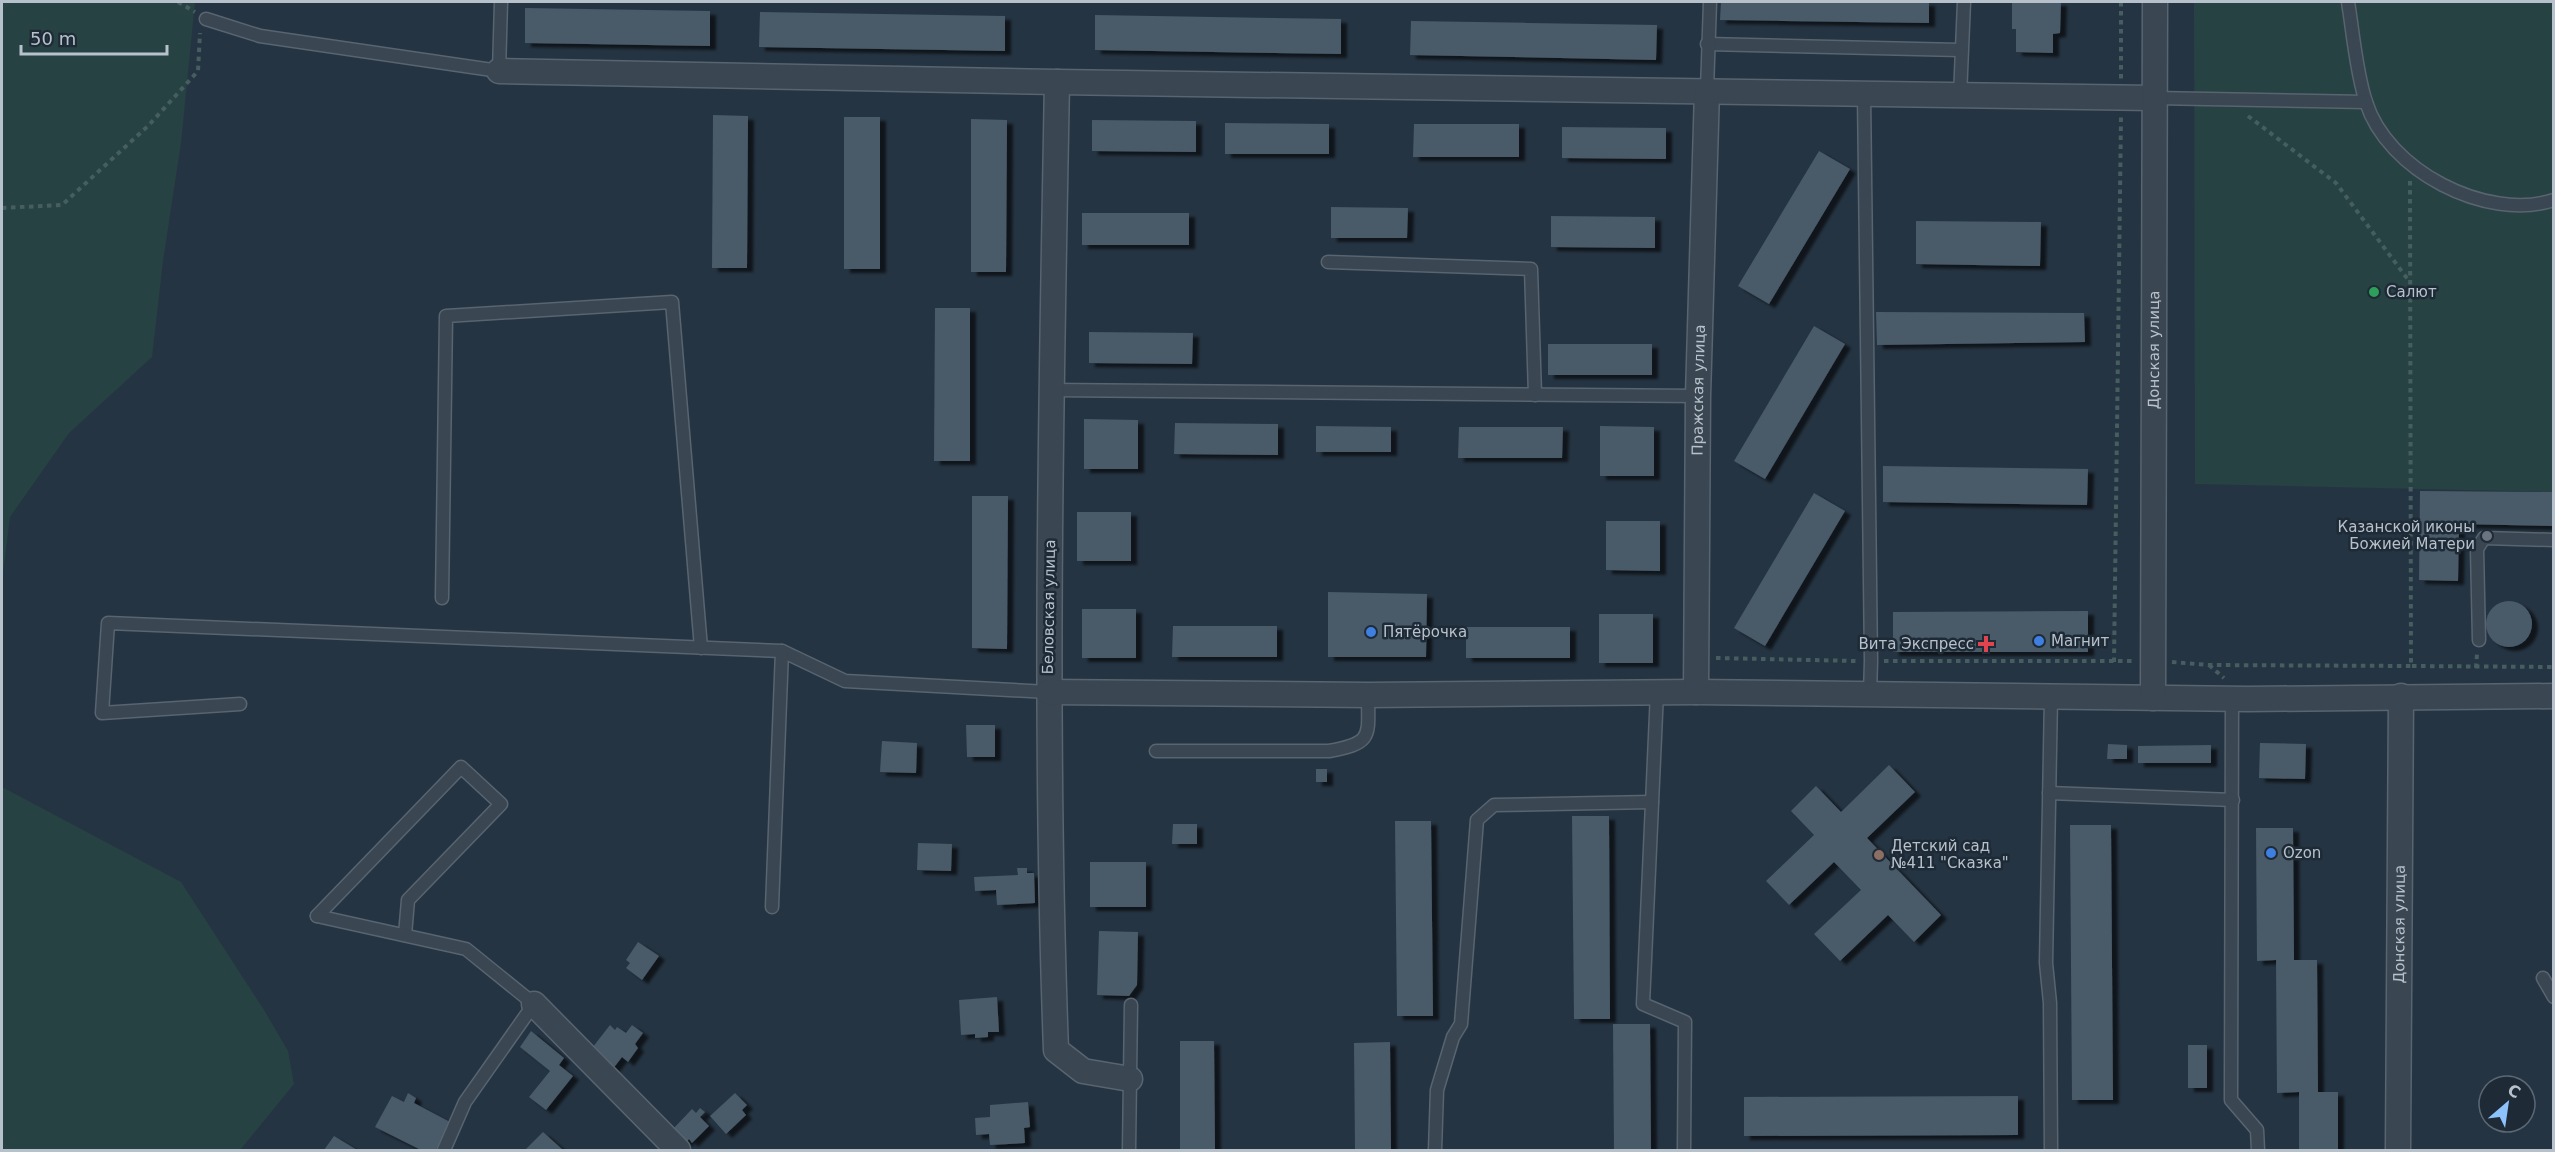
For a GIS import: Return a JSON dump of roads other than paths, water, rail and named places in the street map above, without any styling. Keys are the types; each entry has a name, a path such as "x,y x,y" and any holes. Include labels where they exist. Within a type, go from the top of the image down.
{"street":[{"name":"Донская улица","path":"2153,698 2155,2"},
{"path":"499,72 2154,98"},
{"name":"Беловская улица","path":"1057,82 1048,692 1056,1050 1083,1071 1130,1079"},
{"name":"Пражская улица","path":"1696,692 1698,396 1707,90"},
{"path":"1048,692 1368,695 1696,692 2232,699 2553,696"},
{"name":"Донская улица","path":"2398,1150 2401,696"},
{"path":"534,1004 678,1150"}],"lane":[{"path":"204,24 260,36 499,72 501,2"},
{"path":"1707,90 1710,2"},
{"path":"1960,96 1960,50 1964,2"},
{"path":"2348,2 2366,102 2378,127 2391,144 2410,162 2437,181 2470,198 2507,206 2538,205 2553,200"},
{"path":"1707,44 1960,50"},
{"path":"1864,94 1870,694"},
{"path":"2154,98 2366,102"},
{"path":"1328,262 1531,269 1535,395"},
{"path":"442,598 446,316 672,302 701,648"},
{"path":"1051,390 1698,396"},
{"path":"2479,640 2477,549 2480,543 2484,538 2553,540"},
{"path":"240,704 102,713 108,623 782,651 845,681 1048,692"},
{"path":"772,907 782,651"},
{"path":"1657,692 1643,1004 1684,1022 1684,1150"},
{"path":"1156,751 1329,751 1357,746 1364,738 1368,728 1368,695"},
{"path":"2051,697 2046,963 2050,1004 2051,1150"},
{"path":"2232,699 2231,1100 2257,1130 2258,1150"},
{"path":"405,935 408,900 501,804 461,767 317,916 466,949 534,1004 465,1102 444,1150"},
{"path":"2049,793 2233,800"},
{"path":"1435,1150 1437,1090 1453,1037 1461,1024 1477,820 1494,805 1652,802"},
{"path":"2543,978 2553,997"},
{"path":"1129,1150 1131,1005"}],"place":[{"name":"Салют","path":"2374,292"},
{"name":"Казанской иконы Божией Матери","path":"2487,536"},
{"name":"Пятёрочка","path":"1371,632"},
{"name":"Магнит","path":"2039,641"},
{"name":"Вита Экспресс","path":"1986,644"},
{"name":"Ozon","path":"2271,853"},
{"name":"Детский сад №411 \"Сказка\"","path":"1879,855"}]}
